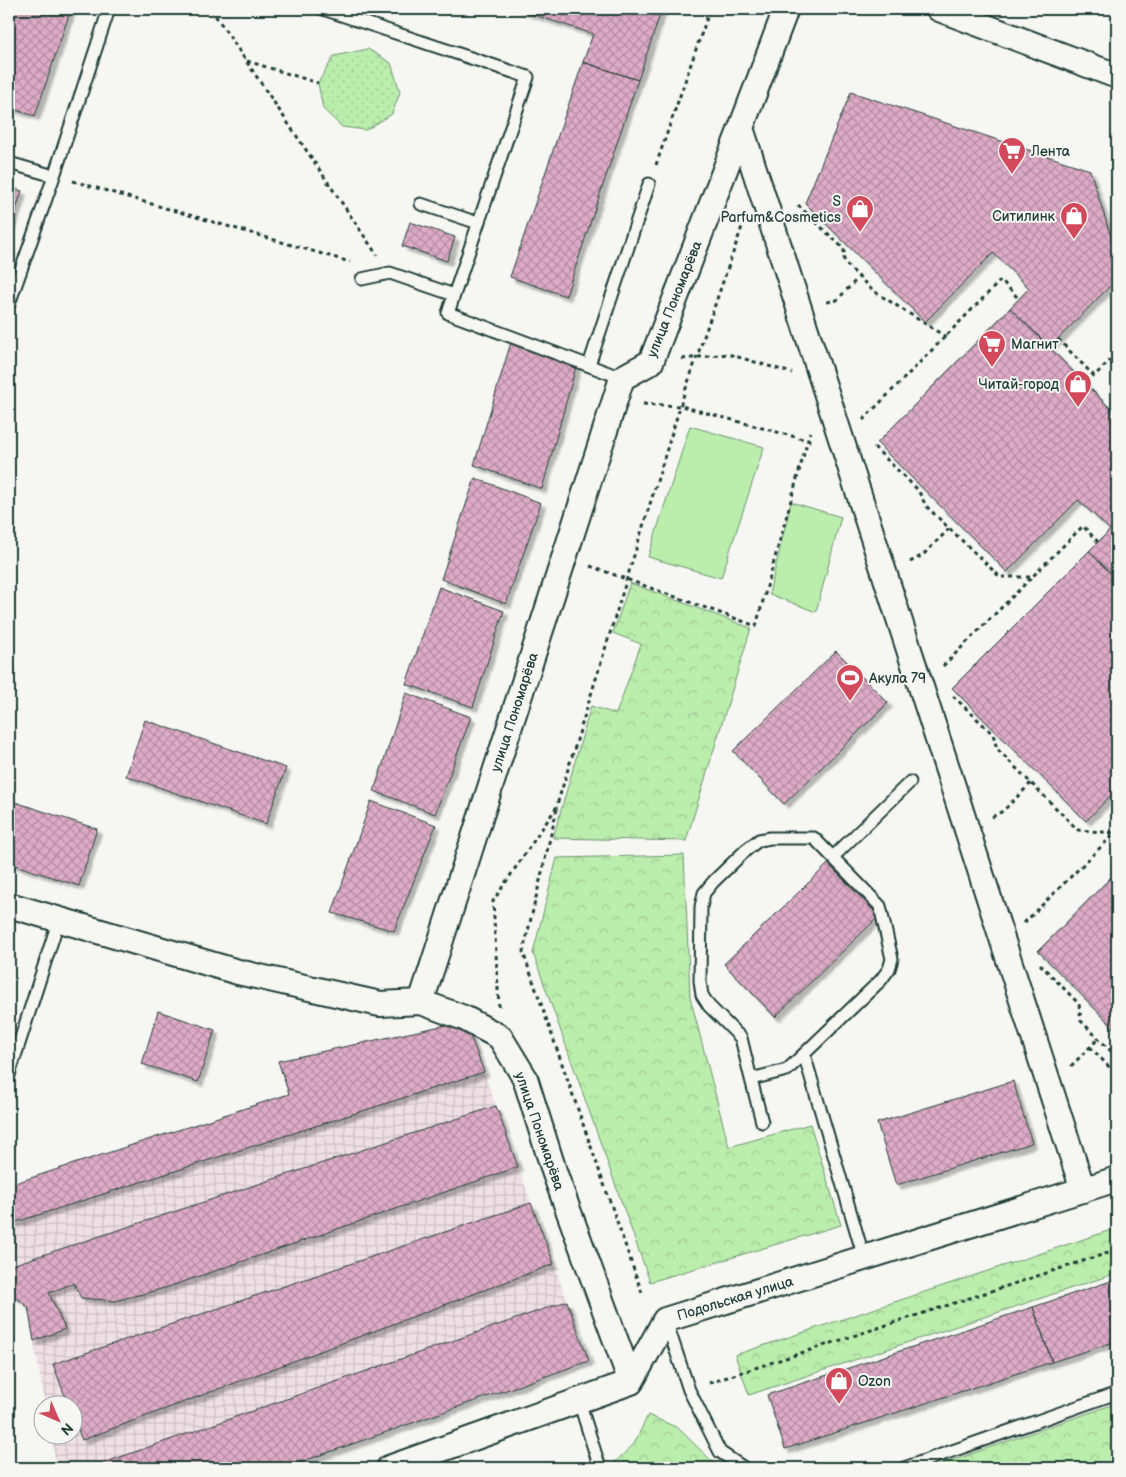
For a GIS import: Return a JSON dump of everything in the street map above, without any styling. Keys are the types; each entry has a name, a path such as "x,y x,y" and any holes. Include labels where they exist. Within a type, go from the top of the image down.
{"street":[{"name":"улица Пономарёва","path":"421,1002 622,378 651,362 786,9"},
{"path":"939,9 1117,76"},
{"path":"741,128 1083,1190"},
{"path":"9,905 238,972 380,1004 421,1002 464,1018 500,1037"},
{"name":"улица Пономарёва","path":"500,1037 525,1078 555,1174 632,1382"},
{"name":"Подольская улица","path":"632,1382 665,1320 1117,1179"},
{"path":"389,1468 632,1382"}],"lane":[{"path":"9,304 54,176 109,9"},
{"path":"323,9 528,77 448,313 622,378"},
{"path":"9,163 54,176"},
{"path":"589,365 649,184"},
{"path":"421,204 478,223"},
{"path":"362,279 390,273 454,295"},
{"path":"833,857 910,782"},
{"path":"751,1079 788,1070 880,980 889,969 892,959 880,906 814,838 770,838 759,840 714,881 704,893 701,907 700,981 702,995 709,1006 741,1038 751,1079 762,1122"},
{"path":"9,1075 59,919"},
{"path":"804,1054 864,1258"},
{"path":"665,1320 689,1390 720,1452 744,1468"},
{"path":"904,1468 1117,1393"},
{"path":"579,1401 600,1468"}],"path":[{"path":"211,9 390,273"},
{"path":"649,184 710,9"},
{"path":"246,61 318,83"},
{"path":"54,176 390,273"},
{"path":"500,1037 493,901 556,808 559,800 680,406 758,181"},
{"path":"798,204 844,249 844,262 872,290 946,337"},
{"path":"828,302 837,300 859,277"},
{"path":"862,420 946,337 1000,280 1018,298"},
{"path":"1058,339 1094,376 1117,354"},
{"path":"651,362 728,354 823,382"},
{"path":"614,402 680,406 845,450"},
{"path":"564,558 756,626 810,430"},
{"path":"870,443 918,490 926,506 1000,577 1032,577"},
{"path":"940,668 1083,526 1098,542"},
{"path":"908,564 923,555 950,529"},
{"path":"949,692 993,734 997,750 1078,830 1116,832"},
{"path":"988,820 1003,811 1031,783"},
{"path":"559,800 523,952 643,1296"},
{"path":"1022,926 1116,832"},
{"path":"1039,963 1079,1004 1081,1021 1117,1057"},
{"path":"1069,1068 1099,1038"},
{"path":"1090,1047 1117,1075"},
{"path":"689,1390 1117,1250"}],"shaded area":[{"path":"446,1025 470,1035 589,1361 284,1468 57,1468 53,1444 82,1444 82,1394 43,1394 28,1308 9,1292 9,1232 13,1223 9,1185 289,1094 278,1061"}],"green space":[{"path":"368,49 391,63 400,92 392,114 366,130 342,127 323,109 318,83 334,56"},
{"path":"690,426 764,447 721,578 648,557"},
{"path":"791,502 841,517 816,612 769,594"},
{"path":"630,583 751,628 686,841 553,838 591,706 616,714 641,644 613,633"},
{"path":"684,855 690,997 729,1147 810,1124 841,1225 650,1282 533,953 557,858"},
{"path":"1117,1228 1117,1273 749,1395 735,1355"},
{"path":"1117,1403 1117,1468 931,1468"},
{"path":"648,1415 678,1428 719,1468 609,1468 634,1444"}],"building":[{"path":"14,9 71,9 35,116 9,108 9,25"},
{"path":"516,9 662,9 638,80 583,62 593,34"},
{"path":"583,62 638,80 566,296 510,277"},
{"path":"851,92 1090,170 1117,256 1117,279 1050,347 1010,308 1029,288 993,253 925,322 805,203"},
{"path":"9,187 22,191 9,231"},
{"path":"410,222 455,237 447,261 402,246"},
{"path":"1010,308 1117,415 1117,580 1089,551 1110,530 1078,500 1007,572 877,443"},
{"path":"512,339 577,363 542,489 474,465"},
{"path":"475,478 541,503 506,604 441,579"},
{"path":"1089,551 1117,580 1117,789 1086,821 952,688"},
{"path":"439,587 504,611 473,707 406,684"},
{"path":"836,651 888,703 784,804 733,751"},
{"path":"406,693 471,717 435,814 374,791"},
{"path":"145,720 286,768 266,824 126,776"},
{"path":"9,800 97,829 79,886 9,863"},
{"path":"371,801 436,825 394,931 332,913"},
{"path":"828,864 879,916 775,1017 724,964"},
{"path":"1117,871 1117,1031 1038,951"},
{"path":"158,1011 215,1030 198,1082 142,1064"},
{"path":"446,1025 470,1035 484,1072 13,1223 9,1185 289,1094 278,1061"},
{"path":"1013,1081 1032,1143 896,1185 877,1123"},
{"path":"496,1106 518,1167 165,1288 115,1301 81,1298 74,1283 49,1293 65,1329 34,1341 28,1307 9,1292 9,1266"},
{"path":"531,1203 554,1264 82,1440 82,1394 64,1394 53,1364"},
{"path":"1117,1279 1117,1341 1052,1362 1033,1307"},
{"path":"567,1301 589,1361 284,1468 89,1468"},
{"path":"1033,1307 1052,1362 785,1449 767,1395"}],"place":[{"name":"Лента","path":"1012,175"},
{"name":"S Parfum&Cosmetics","path":"860,233"},
{"name":"Ситилинк","path":"1074,240"},
{"name":"Магнит","path":"992,368"},
{"name":"Читай-город","path":"1078,408"},
{"name":"Акула 79","path":"850,702"},
{"name":"Ozon","path":"839,1405"}]}
